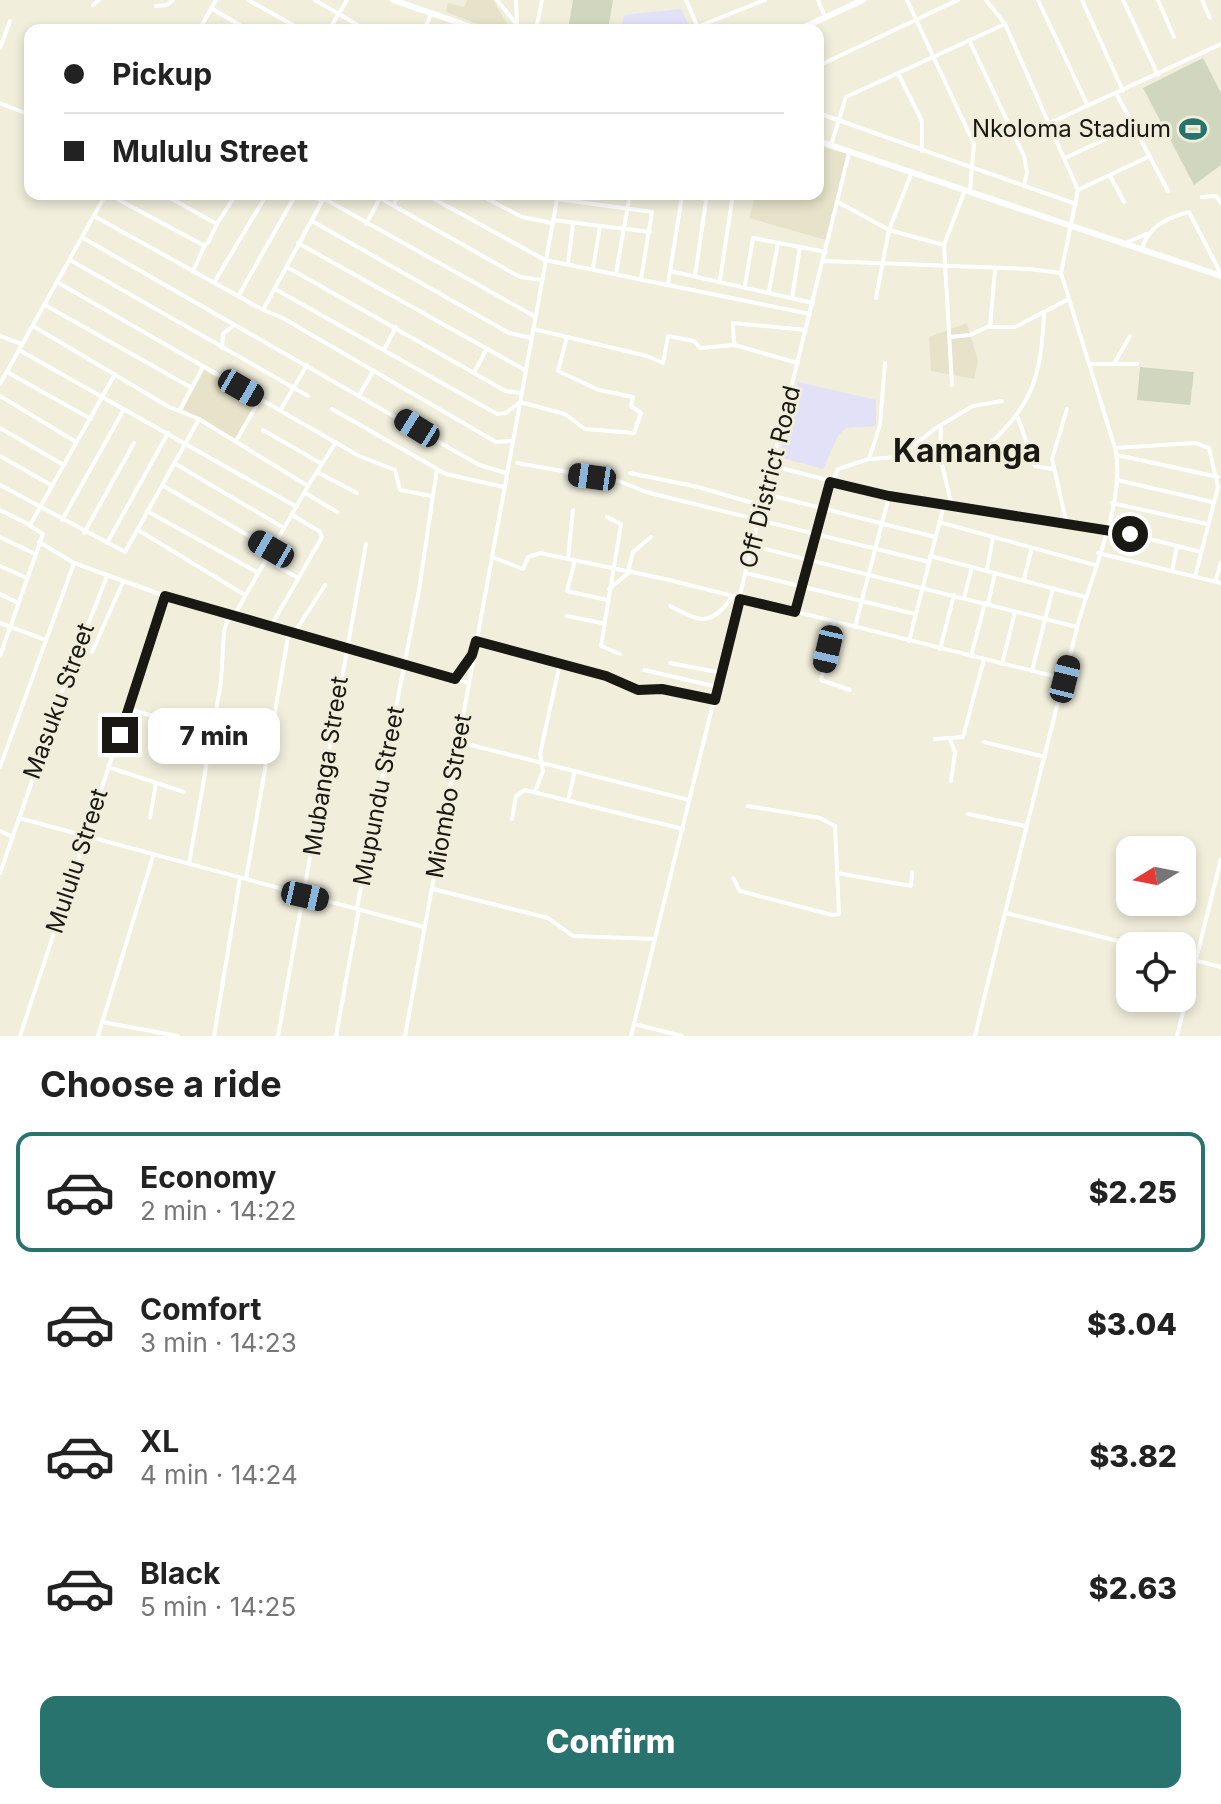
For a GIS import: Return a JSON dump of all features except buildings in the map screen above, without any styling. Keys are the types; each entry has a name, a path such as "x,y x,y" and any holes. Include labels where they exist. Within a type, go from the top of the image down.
{"street":[{"path":"93,5 99,0"},
{"path":"156,6 167,5 173,0"},
{"path":"202,24 216,0"},
{"path":"248,0 291,24"},
{"path":"315,0 356,24"},
{"path":"333,24 347,0"},
{"path":"393,0 463,24"},
{"path":"423,10 426,0"},
{"path":"497,0 516,24"},
{"path":"516,0 517,24"},
{"path":"537,24 542,0"},
{"path":"687,0 700,24"},
{"path":"711,24 765,0"},
{"path":"818,0 825,17"},
{"path":"810,24 863,0"},
{"path":"907,0 971,137 974,169 944,245 952,385"},
{"path":"824,63 958,0"},
{"path":"975,1036 1025,826 1117,480 1117,455 1061,273 1078,190 1005,24 986,0"},
{"path":"1038,0 1088,106"},
{"path":"1082,0 1123,91"},
{"path":"1123,0 1158,75"},
{"path":"1158,0 1174,37"},
{"path":"1202,0 1210,18"},
{"path":"211,8 238,24"},
{"path":"427,24 432,13"},
{"path":"0,48 10,21"},
{"path":"831,145 846,97 1005,24"},
{"path":"969,40 1024,156 1027,172 1024,186"},
{"path":"1050,123 1221,44"},
{"path":"898,73 922,121 922,151"},
{"path":"1116,93 1168,191"},
{"path":"0,103 24,113"},
{"path":"824,115 1076,204"},
{"path":"1066,158 1134,126"},
{"path":"824,143 1221,275"},
{"name":"Off District Road","path":"631,1036 850,151"},
{"path":"1078,190 1150,156"},
{"path":"876,298 889,230 912,172"},
{"path":"1109,175 1124,202"},
{"path":"1202,197 1216,196 1221,203"},
{"path":"0,384 103,200"},
{"path":"119,200 205,245"},
{"path":"174,200 217,224"},
{"path":"193,271 232,200"},
{"path":"214,281 263,200"},
{"path":"239,295 293,200"},
{"path":"263,310 323,200"},
{"path":"327,200 535,316"},
{"path":"366,224 379,200"},
{"path":"385,200 520,277 542,280"},
{"path":"394,204 396,200"},
{"path":"436,200 545,260 810,314"},
{"path":"489,200 516,214 552,222 650,232"},
{"name":"Miombo Street","path":"405,1036 556,200"},
{"path":"573,200 652,212 641,279"},
{"path":"616,273 629,200"},
{"path":"668,285 681,200"},
{"path":"695,276 706,200"},
{"path":"720,280 732,200"},
{"path":"838,202 889,230 944,245"},
{"path":"1125,244 1166,220 1191,213 1221,275"},
{"path":"94,216 281,317 372,373 496,442 513,440"},
{"path":"311,220 509,333 531,338"},
{"path":"568,263 573,224"},
{"path":"593,268 600,227"},
{"path":"1142,250 1146,234"},
{"path":"83,238 360,394 479,465 507,473"},
{"path":"745,285 753,238 826,252"},
{"path":"298,243 525,370"},
{"path":"769,291 778,243"},
{"path":"792,298 800,247"},
{"path":"70,260 308,396"},
{"path":"824,261 1061,273"},
{"path":"286,266 505,391 521,393"},
{"path":"990,327 995,269"},
{"path":"670,271 745,285 813,303"},
{"path":"57,282 336,442 395,470 400,490 432,496"},
{"path":"275,289 497,414 503,415 520,402 565,414 585,429 634,433 641,413 631,406 633,397 599,390 558,371 567,337"},
{"path":"950,337 970,335 990,327 1015,327 1068,300"},
{"path":"45,305 192,388"},
{"path":"985,448 1018,418 1029,401 1039,362 1044,314"},
{"path":"734,345 733,323 806,330"},
{"path":"222,348 223,334 234,325"},
{"path":"33,326 199,419 308,486"},
{"path":"384,350 396,327"},
{"path":"533,329 663,363 668,336 694,341 700,348 734,345 798,363"},
{"path":"0,336 22,344"},
{"path":"1115,362 1130,336"},
{"path":"19,350 297,507"},
{"path":"474,373 486,350"},
{"path":"869,459 880,425 885,363"},
{"path":"1090,364 1137,364"},
{"path":"281,409 307,365"},
{"path":"180,410 203,366"},
{"path":"7,372 91,419"},
{"path":"360,394 372,373"},
{"path":"30,525 115,374"},
{"path":"0,396 76,442"},
{"path":"236,441 260,399"},
{"path":"795,612 830,482 843,466 869,459 890,460 908,453 941,425 976,404 1002,401"},
{"path":"332,409 437,469 473,482 504,487"},
{"path":"1067,409 1054,447 1052,469 1067,525"},
{"path":"62,520 124,410"},
{"path":"1018,418 1035,466 1052,469"},
{"path":"0,485 84,533 125,552 199,419"},
{"path":"941,425 940,456 952,506"},
{"path":"0,428 62,464"},
{"path":"263,430 322,464"},
{"path":"107,543 168,433"},
{"path":"189,864 221,682 224,631 336,442"},
{"path":"84,533 134,443"},
{"path":"1115,448 1202,444 1212,453 1218,477 1216,500 1195,577"},
{"path":"1117,455 1218,477"},
{"path":"0,456 51,485"},
{"path":"174,463 284,528"},
{"path":"517,463 619,481 646,492 929,562"},
{"path":"773,466 889,496 1106,530 1202,553"},
{"name":"Mupundu Street","path":"336,1036 402,664 419,590 437,469"},
{"path":"317,472 357,493"},
{"path":"630,473 763,506"},
{"path":"1117,480 1216,500"},
{"path":"162,485 271,549"},
{"path":"305,493 337,512"},
{"path":"766,494 935,537"},
{"path":"855,627 889,496"},
{"path":"750,518 754,503"},
{"path":"1112,503 1207,524"},
{"path":"909,641 944,505"},
{"path":"0,510 43,533 0,654"},
{"path":"568,558 573,510"},
{"path":"147,511 258,573"},
{"path":"271,626 322,534 292,515"},
{"path":"607,517 621,522 602,623 602,648 620,654"},
{"path":"939,522 1095,565"},
{"path":"138,530 245,595"},
{"path":"0,537 35,554"},
{"path":"609,589 629,571 633,552 651,537"},
{"path":"987,570 993,538"},
{"path":"39,542 74,563 165,596 469,683"},
{"name":"Mubanga Street","path":"278,1036 305,896 345,646 366,544"},
{"path":"753,546 1078,627"},
{"path":"1172,571 1177,547"},
{"path":"1024,579 1032,550"},
{"path":"492,557 523,569 528,557 537,553 568,558 1065,679"},
{"path":"1098,553 1218,582 1221,563"},
{"path":"930,556 1085,597"},
{"path":"265,559 298,578"},
{"path":"575,560 567,591 607,600"},
{"path":"0,767 74,563"},
{"path":"0,566 27,578"},
{"path":"964,598 972,567"},
{"path":"746,573 915,614"},
{"path":"971,656 995,573"},
{"name":"Masuku Street","path":"1,870 61,688 107,576"},
{"path":"92,652 123,582"},
{"path":"214,1036 292,632 325,585"},
{"path":"1032,671 1053,588"},
{"path":"0,594 18,603"},
{"path":"940,649 954,595"},
{"name":"Mululu Street","path":"20,1036 165,596"},
{"path":"670,606 697,619 708,619 721,613 732,597"},
{"path":"1002,664 1016,611"},
{"path":"567,616 602,623"},
{"path":"834,622 821,680 850,690"},
{"path":"0,623 46,640"},
{"path":"476,641 606,676 638,690 662,689 715,700"},
{"path":"455,679 472,655"},
{"path":"935,739 964,735 984,659"},
{"path":"535,793 543,771 541,763 560,663"},
{"path":"670,663 722,673"},
{"path":"644,670 718,687"},
{"path":"129,709 211,733"},
{"path":"950,739 955,752 951,781"},
{"path":"459,742 690,801"},
{"path":"984,742 1045,757"},
{"path":"108,767 184,792"},
{"path":"568,800 575,771"},
{"path":"150,818 156,783"},
{"path":"512,819 519,792 568,800 683,829"},
{"path":"733,878 740,891 836,916 839,911 838,832 832,822 748,806"},
{"path":"968,814 1025,826"},
{"path":"19,818 424,927"},
{"path":"0,831 13,837"},
{"path":"98,1036 153,856"},
{"path":"1177,1036 1221,859"},
{"path":"837,873 911,886 912,872"},
{"path":"433,889 548,918 573,936 655,939"},
{"path":"1006,913 1116,940"},
{"path":"1197,961 1221,967"},
{"path":"102,1022 178,1036"},
{"path":"634,1024 682,1036"}],"shaded area":[{"path":"467,0 493,0 507,24 478,24 446,12 448,3 464,7"},
{"path":"681,9 688,24 622,24 624,15"},
{"path":"824,148 848,154 826,240 749,218 754,200 824,200"},
{"path":"967,323 978,361 974,379 931,371 929,337"},
{"path":"204,370 257,400 235,439 183,409"},
{"path":"798,382 876,400 876,426 846,428 838,436 823,469 779,457"}],"green space":[{"path":"573,0 613,0 609,24 569,24"},
{"name":"Nkoloma Stadium","path":"1203,58 1221,93 1221,165 1194,185 1143,88"},
{"path":"1140,367 1194,372 1190,405 1137,400"}],"place":[{"name":"Nkoloma Stadium","path":"1193,129"}],"district":[{"name":"Kamanga","path":"967,451"}],"route":[{"path":"120,735 165,596 455,679 472,655 476,641 606,676 638,690 662,689 715,700 740,599 795,612 830,482 889,496 1130,534"}]}
